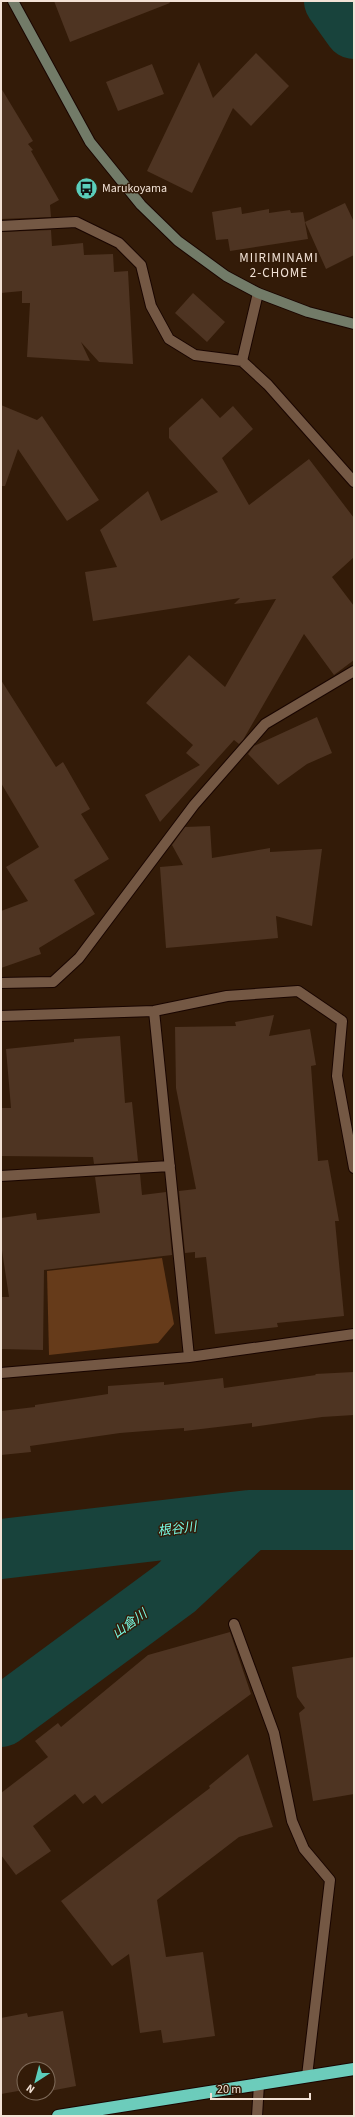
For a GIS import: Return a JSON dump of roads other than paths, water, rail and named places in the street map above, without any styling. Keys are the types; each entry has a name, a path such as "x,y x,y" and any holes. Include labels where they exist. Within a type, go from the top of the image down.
{"highway":[{"path":"58,2116 354,2069"}],"street":[{"path":"13,1 90,142 141,205 178,241 226,276 258,293 308,312 354,324"},
{"path":"1,226 76,222 120,243 141,265 151,306 168,339 195,355 242,361 268,385 354,482"},
{"path":"242,361 258,293"},
{"path":"1,983 54,982 79,958 194,805 265,724 354,671"},
{"path":"1,1016 154,1011 226,996 298,991 342,1021 337,1076 354,1168"},
{"path":"154,1011 189,1357"},
{"path":"1,1176 170,1166"},
{"path":"1,1373 189,1357 354,1334"},
{"path":"234,1624 274,1733 292,1821 304,1849 330,1880 307,2076"},
{"path":"257,2116 259,2084"}],"waterway":[{"path":"334,1 354,29"},
{"name":"根谷川","path":"1,1549 249,1520 354,1520"},
{"name":"山倉川","path":"1,1717 176,1588 249,1520"}],"place":[{"name":"Marukoyama","path":"87,188"}],"district":[{"name":"MIIRIMINAMI 2-CHOME","path":"279,264"}]}
